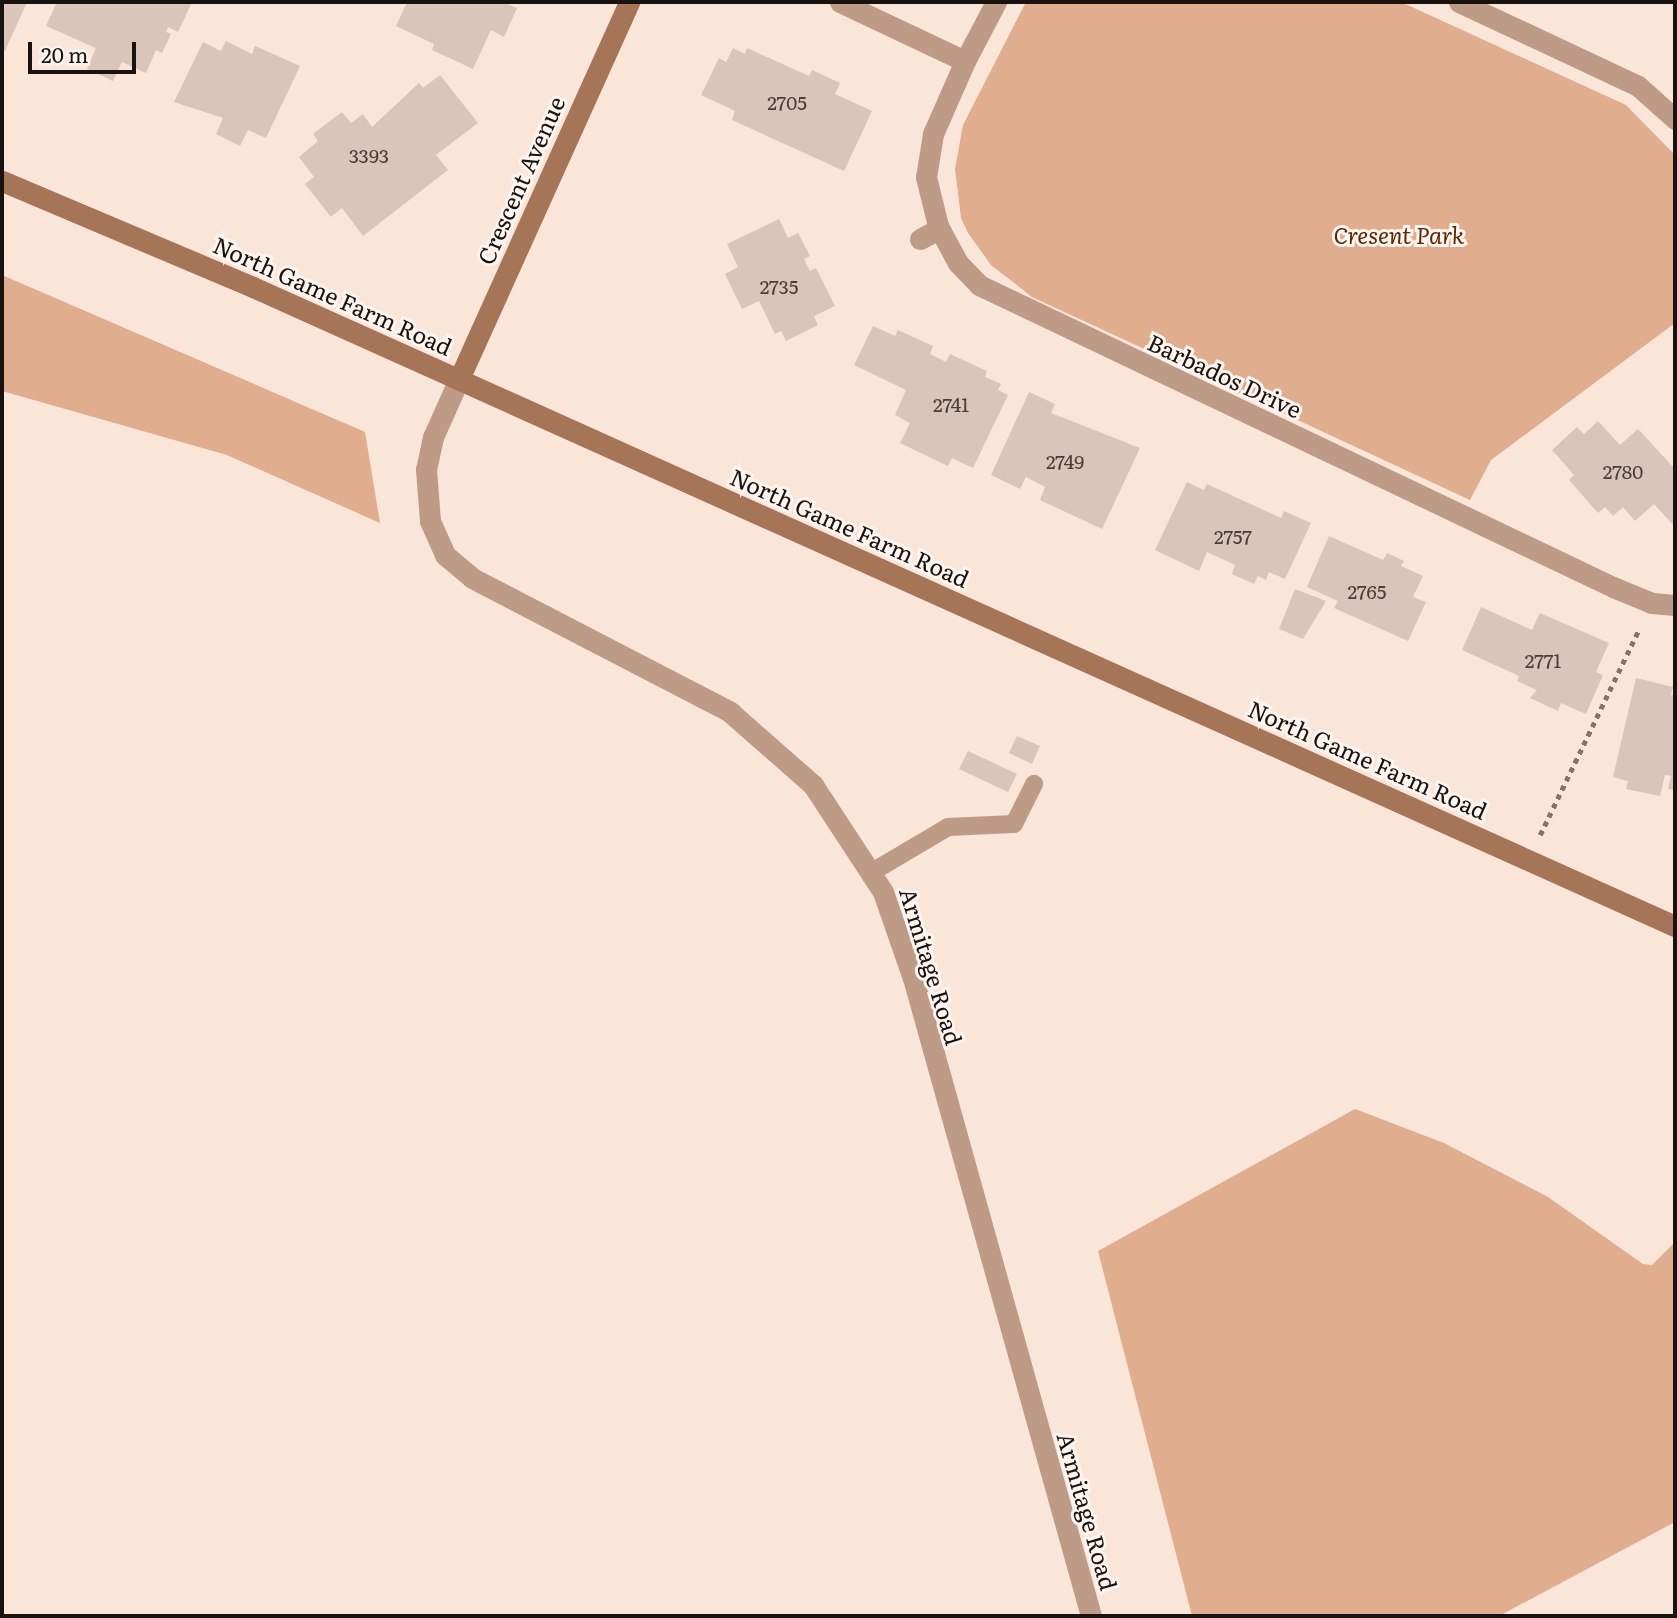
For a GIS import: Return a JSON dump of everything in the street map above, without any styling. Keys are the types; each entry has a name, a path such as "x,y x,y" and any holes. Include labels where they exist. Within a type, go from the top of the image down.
{"main road":[{"name":"Crescent Avenue","path":"459,379 629,2"},
{"name":"North Game Farm Road","path":"2,181 459,379 1675,926"}],"street":[{"path":"840,2 965,61"},
{"name":"Barbados Drive","path":"996,2 965,61 929,153 930,204 939,229 968,276 992,294 1652,603 1675,605"},
{"path":"1459,2 1638,86 1675,118"},
{"path":"920,239 939,229"},
{"name":"Armitage Road","path":"459,379 433,437 426,469 429,521 445,555 472,578 730,712 813,785 872,872 913,978 1091,1616"}],"lane":[{"path":"872,872 948,827 1014,824 1034,784"}],"path":[{"path":"1528,860 1652,603"}],"green space":[{"name":"Cresent Park","path":"1026,2 1401,2 1626,105 1675,155 1675,323 1491,460 1470,500 1032,297 991,265 968,233 961,218 955,169 963,125"},
{"path":"2,275 365,432 380,523 227,455 2,391"},
{"path":"1355,1109 1444,1143 1548,1197 1643,1264 1652,1265 1675,1242 1675,1522 1499,1616 1192,1616 1098,1251"}],"building":[{"path":"2,2 27,2 5,51 2,50"},
{"path":"57,2 192,2 178,32 168,27 166,32 171,34 162,53 156,50 146,73 122,62 113,81 87,69 96,48 46,26"},
{"path":"407,2 503,2 517,8 504,37 491,30 473,69 432,50 434,44 396,26"},
{"path":"226,41 252,54 255,46 300,66 266,138 248,130 240,146 216,134 223,118 174,102 203,42 221,51"},
{"path":"733,48 745,54 747,48 809,76 812,70 840,83 835,94 872,111 844,171 732,120 735,111 701,95 719,58 726,62"},
{"path":"440,75 478,123 436,155 448,170 363,236 342,208 331,217 305,184 314,177 299,157 318,141 313,134 342,112 351,123 363,114 372,127 419,83 423,88"},
{"path":"779,219 788,238 798,233 810,256 804,259 810,271 816,268 835,306 814,316 818,325 786,341 781,331 775,334 759,301 742,309 725,274 738,267 727,244"},
{"path":"873,326 895,336 898,330 933,346 930,354 946,362 950,354 987,371 985,377 1001,384 998,390 1008,395 973,468 952,458 948,466 900,443 910,423 895,415 906,390 854,365"},
{"path":"1029,392 1055,404 1051,413 1140,448 1102,529 1040,500 1045,487 1026,477 1020,489 991,475"},
{"path":"1598,421 1620,445 1638,429 1675,469 1675,527 1654,504 1635,521 1623,507 1613,516 1605,507 1598,513 1569,480 1574,475 1552,450 1577,427 1584,434"},
{"path":"1187,482 1204,490 1207,484 1281,518 1284,511 1311,523 1285,579 1269,572 1266,580 1258,576 1254,584 1232,574 1235,565 1207,552 1199,571 1155,550"},
{"path":"1329,536 1383,560 1387,553 1404,561 1401,566 1423,576 1413,597 1426,602 1408,641 1334,608 1338,601 1307,587"},
{"path":"1295,589 1326,601 1303,639 1279,629"},
{"path":"1481,607 1532,630 1540,613 1609,643 1596,672 1603,675 1586,714 1561,703 1558,711 1530,698 1537,690 1517,681 1519,676 1462,650"},
{"path":"1636,678 1673,687 1671,695 1675,696 1675,790 1668,789 1671,776 1665,775 1660,796 1626,789 1628,781 1613,777"},
{"path":"1017,736 1040,746 1032,764 1009,753"},
{"path":"968,751 1017,774 1008,792 959,769"}]}
